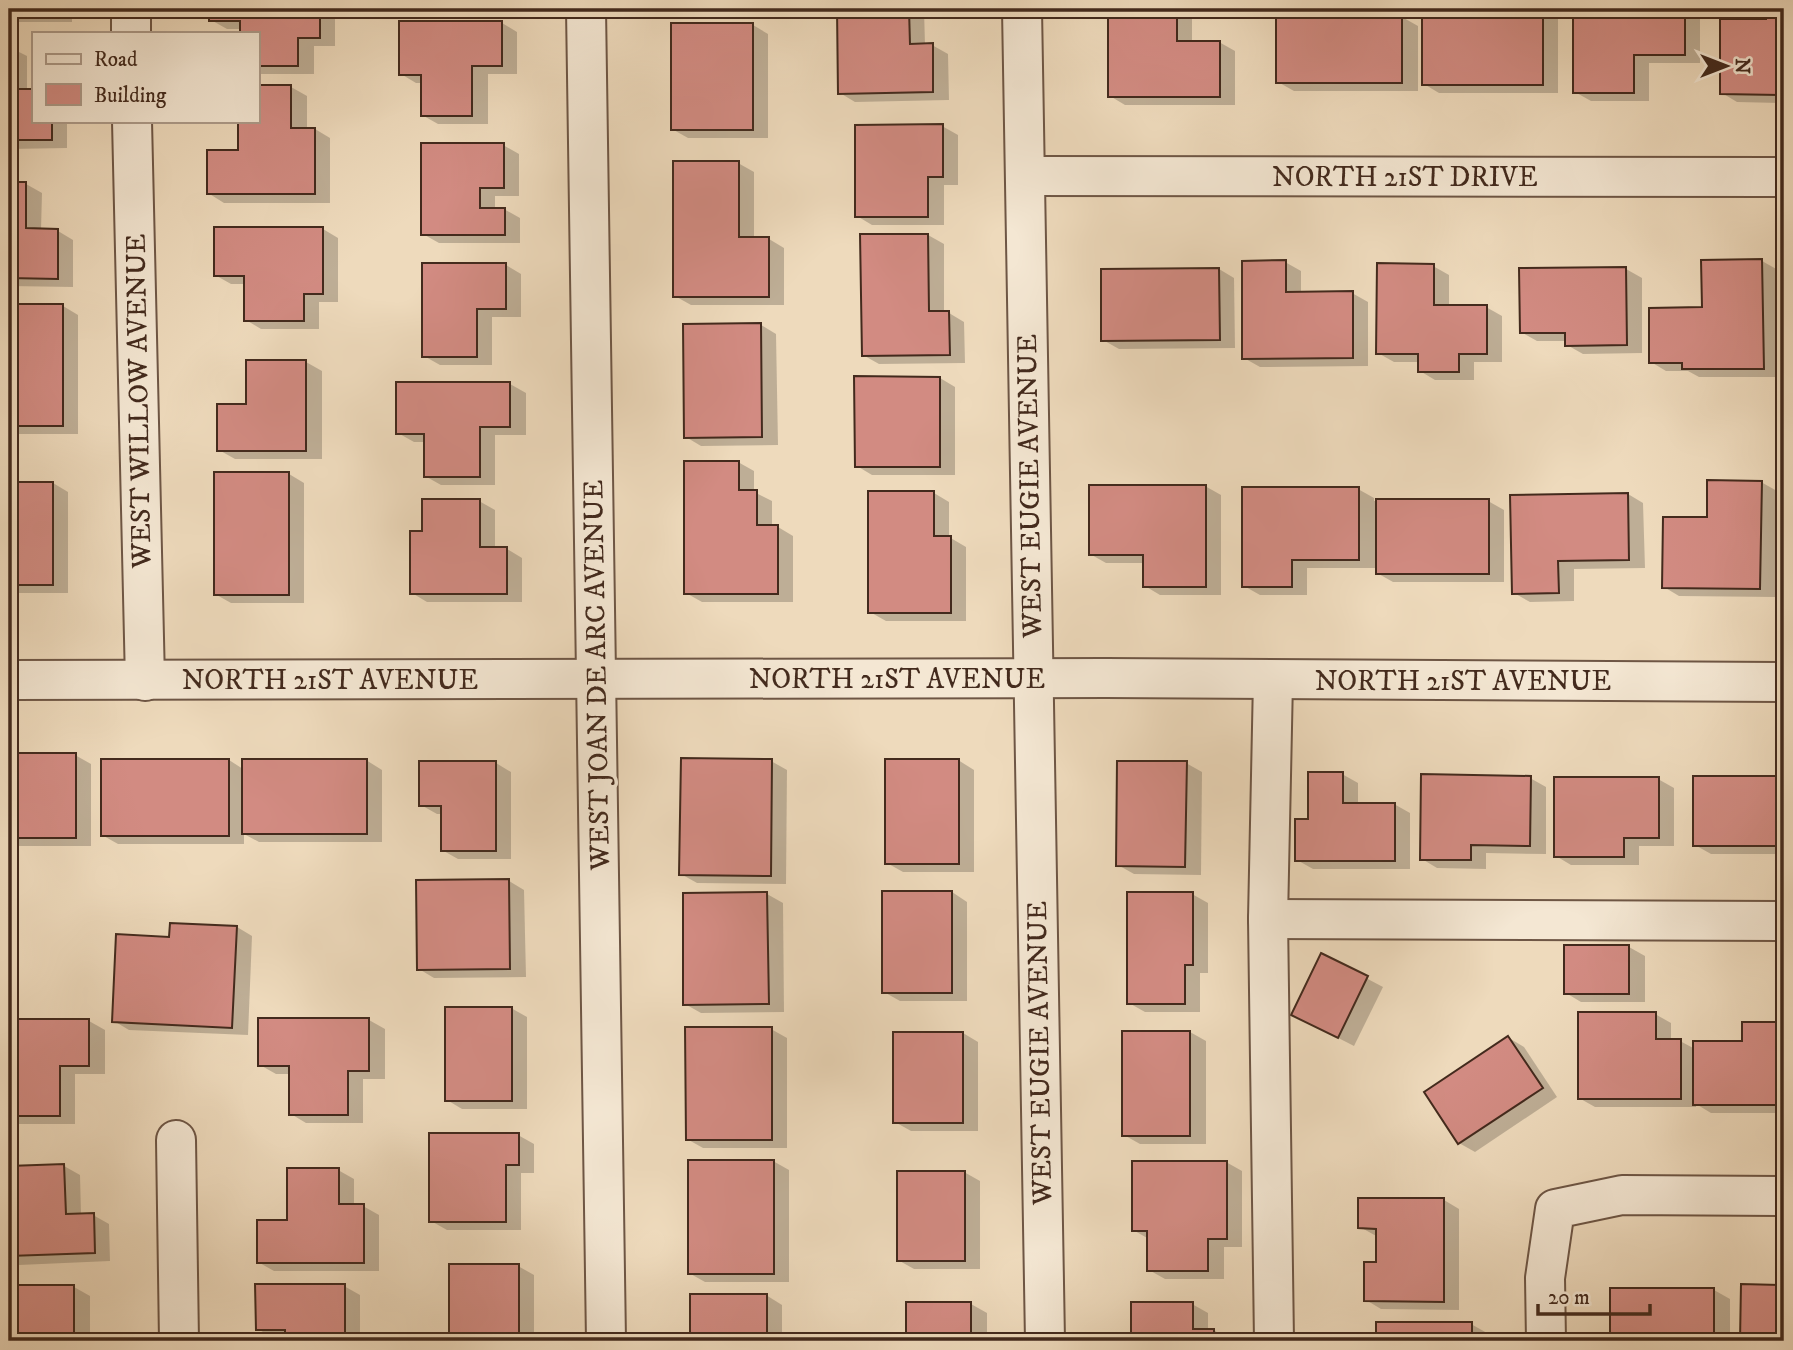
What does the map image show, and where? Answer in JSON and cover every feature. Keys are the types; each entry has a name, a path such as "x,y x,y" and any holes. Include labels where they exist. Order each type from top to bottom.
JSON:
{"street":[{"path":"131,9 131,32"},
{"name":"WEST JOAN DE ARC AVENUE","path":"586,9 606,1341"},
{"name":"WEST EUGIE AVENUE","path":"1023,9 1045,1341"},
{"name":"WEST WILLOW AVENUE","path":"132,122 145,681"},
{"name":"NORTH 21ST DRIVE","path":"1025,176 1784,177"},
{"name":"NORTH 21ST AVENUE","path":"9,680 597,678 1784,682"},
{"path":"1273,680 1268,919 1274,1341"},
{"path":"1268,919 1784,921"},
{"path":"176,1140 179,1341"},
{"path":"1546,1341 1545,1278 1555,1209 1622,1195 1784,1196"}],"building":[{"path":"9,9 56,9 56,14 9,14"},
{"path":"209,9 320,9 320,38 298,38 298,66 259,66 259,32 240,32 240,21 209,21"},
{"path":"837,9 909,9 910,44 933,43 933,92 838,94"},
{"path":"1108,9 1177,9 1177,41 1220,41 1220,97 1108,97"},
{"path":"1276,9 1373,9 1373,15 1402,15 1402,83 1276,83"},
{"path":"1422,9 1543,9 1543,85 1422,85"},
{"path":"1573,9 1685,9 1685,55 1634,55 1634,93 1573,93"},
{"path":"1766,9 1784,9 1784,95 1720,94 1720,19 1766,19"},
{"path":"399,21 502,21 502,66 472,66 472,116 421,116 421,75 399,75"},
{"path":"671,23 753,23 753,130 671,130"},
{"path":"9,45 12,45 12,89 32,89 32,122 52,122 52,140 9,140"},
{"path":"259,85 291,85 291,128 315,128 315,194 207,194 207,150 238,150 238,122 259,122"},
{"path":"943,124 943,177 928,177 928,217 855,217 855,125"},
{"path":"421,143 504,143 504,188 480,188 480,208 505,208 505,235 421,235"},
{"path":"673,161 739,161 739,237 769,237 769,297 673,297"},
{"path":"9,182 26,182 26,228 58,229 58,279 9,278"},
{"path":"214,227 323,227 323,294 304,294 304,321 244,321 244,276 214,276"},
{"path":"860,234 928,234 929,311 949,311 950,355 862,356"},
{"path":"1762,259 1764,369 1682,369 1682,363 1649,363 1649,308 1702,307 1701,260"},
{"path":"1286,260 1286,292 1353,291 1353,358 1242,359 1242,261"},
{"path":"422,263 506,263 506,309 477,309 477,357 422,357"},
{"path":"1377,263 1434,264 1434,305 1487,305 1487,354 1459,354 1459,372 1418,372 1418,354 1376,354"},
{"path":"1626,267 1627,345 1565,346 1565,333 1520,333 1519,268"},
{"path":"1219,268 1220,340 1101,341 1101,269"},
{"path":"1781,269 1784,269 1784,347 1781,347"},
{"path":"9,304 63,304 63,426 9,426"},
{"path":"761,323 762,437 684,438 683,324"},
{"path":"246,360 306,360 306,451 217,451 217,404 246,404"},
{"path":"854,376 940,377 940,467 855,467"},
{"path":"396,382 510,382 510,427 480,427 480,477 424,477 424,434 396,434"},
{"path":"684,461 739,461 739,490 757,490 757,525 778,525 778,594 684,594"},
{"path":"214,472 289,472 289,595 214,595"},
{"path":"1707,480 1762,481 1760,589 1662,588 1663,517 1707,517"},
{"path":"1779,481 1784,481 1784,595 1779,595"},
{"path":"9,482 53,482 53,585 9,585"},
{"path":"1089,485 1206,485 1206,587 1143,587 1143,555 1089,555"},
{"path":"1242,487 1359,487 1359,560 1292,560 1292,587 1242,587"},
{"path":"868,491 934,491 934,536 951,536 951,613 868,613"},
{"path":"1628,493 1629,560 1558,561 1559,593 1512,594 1510,495"},
{"path":"422,499 480,499 480,547 507,547 507,594 410,594 410,531 422,531"},
{"path":"1376,499 1489,499 1489,574 1376,574"},
{"path":"9,753 76,753 76,838 9,838"},
{"path":"681,758 772,759 771,876 679,875"},
{"path":"101,759 229,759 229,836 101,836"},
{"path":"242,759 367,759 367,834 242,834"},
{"path":"885,759 959,759 959,864 885,864"},
{"path":"419,761 496,761 496,851 441,851 441,806 419,806"},
{"path":"1117,761 1187,761 1185,867 1116,866"},
{"path":"1308,772 1343,772 1343,803 1395,803 1395,861 1295,861 1295,819 1308,819"},
{"path":"1421,774 1531,776 1530,846 1471,845 1471,860 1420,860"},
{"path":"1693,776 1784,776 1784,846 1693,846"},
{"path":"1554,777 1659,777 1659,838 1624,838 1624,857 1554,857"},
{"path":"509,879 510,969 417,970 416,880"},
{"path":"882,891 952,891 952,993 882,993"},
{"path":"767,892 769,1004 683,1005 683,893"},
{"path":"1127,892 1193,892 1193,965 1185,965 1185,1004 1127,1004"},
{"path":"170,923 237,926 232,1028 112,1022 116,934 169,937"},
{"path":"1564,945 1629,945 1629,994 1564,994"},
{"path":"1321,953 1368,976 1338,1038 1291,1015"},
{"path":"445,1007 512,1007 512,1101 445,1101"},
{"path":"1578,1012 1656,1012 1656,1039 1681,1039 1681,1099 1578,1099"},
{"path":"258,1018 369,1018 369,1071 348,1071 348,1115 289,1115 289,1066 258,1066"},
{"path":"9,1019 89,1019 89,1066 60,1066 60,1116 9,1116"},
{"path":"1742,1022 1784,1022 1784,1105 1693,1105 1693,1041 1742,1041"},
{"path":"685,1027 772,1027 772,1140 686,1140"},
{"path":"1122,1031 1190,1031 1190,1136 1122,1136"},
{"path":"893,1032 963,1032 963,1123 893,1123"},
{"path":"1508,1036 1543,1088 1458,1144 1424,1092"},
{"path":"429,1133 519,1133 519,1165 506,1165 506,1222 429,1222"},
{"path":"688,1160 774,1160 774,1274 688,1274"},
{"path":"1132,1161 1227,1161 1227,1239 1208,1239 1208,1271 1147,1271 1147,1231 1132,1231"},
{"path":"64,1164 66,1214 94,1213 95,1253 9,1256 9,1166"},
{"path":"287,1168 339,1168 339,1204 364,1204 364,1263 257,1263 257,1220 287,1220"},
{"path":"897,1171 965,1171 965,1261 897,1261"},
{"path":"1358,1198 1444,1198 1444,1302 1364,1301 1364,1262 1376,1262 1376,1229 1358,1228"},
{"path":"449,1264 519,1264 519,1341 449,1341"},
{"path":"255,1284 345,1284 345,1341 285,1341 285,1330 256,1330"},
{"path":"1741,1284 1784,1285 1784,1341 1740,1341"},
{"path":"15,1285 74,1285 74,1334 105,1334 105,1341 15,1341"},
{"path":"1610,1288 1714,1288 1714,1341 1610,1341"},
{"path":"690,1294 767,1294 767,1341 690,1341"},
{"path":"906,1302 971,1302 971,1341 906,1341"},
{"path":"1131,1302 1193,1302 1193,1329 1214,1329 1214,1341 1131,1341"},
{"path":"1376,1322 1472,1322 1472,1341 1376,1341"}]}
